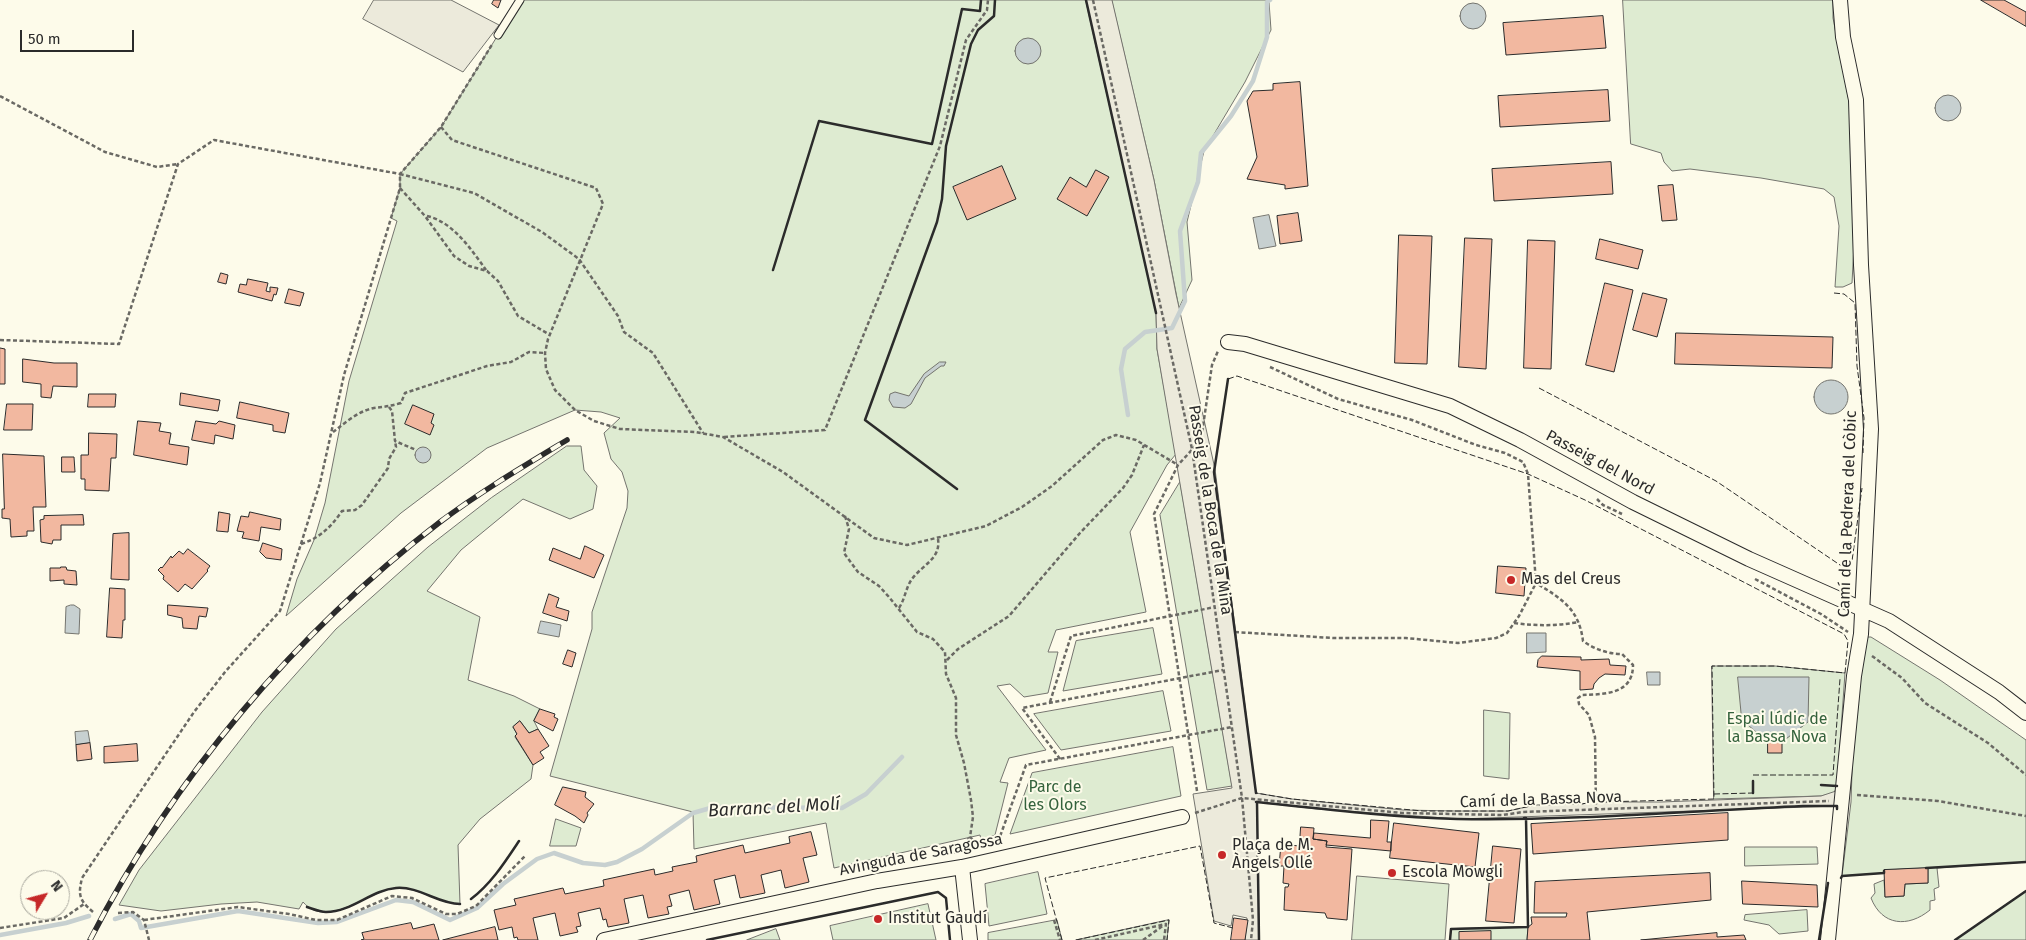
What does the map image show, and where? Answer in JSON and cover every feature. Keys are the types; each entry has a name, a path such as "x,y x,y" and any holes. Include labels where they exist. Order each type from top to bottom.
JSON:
{"street":[{"name":"Camí de la Pedrera del Còbic","path":"1828,940 1862,609 1872,429 1861,265 1856,100 1843,37 1840,0"},
{"name":"Passeig del Nord","path":"1228,342 1245,344 1450,406 1520,440 1634,502 1749,559 1889,621 1999,692 2026,713"},
{"name":"Avinguda de Saragossa","path":"607,940 877,881 962,868 1182,817"},
{"path":"962,868 970,940"}],"lane":[{"path":"498,35 520,0"}],"path":[{"path":"441,127 452,140 596,188 603,204 579,259 545,353 546,369 555,390 575,410 594,421 620,429 666,430 723,438 825,430 940,146 966,40 987,10 988,0"},
{"name":"Passeig de la Boca de la Mina","path":"1092,0 1192,449 1242,798 1253,920 1251,940"},
{"path":"93,912 84,904 79,892 82,878 194,712 225,672 280,611 320,483 344,375 400,188 400,174 441,127 498,35"},
{"path":"0,96 105,152 157,167 178,164 214,140 400,174 474,193 542,232 579,259 618,316 624,332 653,353 703,434"},
{"path":"0,340 120,344 178,164"},
{"path":"400,188 425,216 454,256 469,266 487,271"},
{"path":"425,216 434,218 456,233 474,252 487,271 498,281 518,316 550,335"},
{"path":"1197,791 1154,514 1178,465 1201,440 1212,364 1219,348 1228,342"},
{"path":"332,432 353,416 401,402 405,393 432,383 456,378 487,366 511,362 530,352 545,353"},
{"path":"1235,632 1323,638 1406,638 1458,643 1496,638 1507,633 1536,583 1528,474 1523,462 1505,453 1476,445 1412,420 1338,399 1267,365"},
{"path":"300,545 314,540 322,534 342,511 355,510 362,505 388,468 389,459 396,447 392,411 389,407"},
{"path":"723,438 783,472 874,538 907,545 986,526 1022,507 1052,486 1103,440 1116,435 1136,440 1178,465"},
{"path":"394,441 416,450"},
{"path":"947,661 958,649 1009,616 1080,533 1123,488 1132,475 1144,445"},
{"path":"845,516 849,529 844,552 858,572 879,586 917,632 933,639 945,652 947,661 946,674 956,698 956,735 964,763 973,817 970,837 964,846 955,853 946,855"},
{"path":"899,608 911,580 935,556 938,550 938,539"},
{"path":"1536,583 1556,596 1572,611 1581,626 1583,641 1591,647 1610,654 1622,654 1633,666 1633,676 1624,688 1606,694 1582,695 1578,698 1579,704 1589,715 1595,737 1596,810"},
{"path":"1050,703 1071,636 1215,608"},
{"path":"1514,622 1537,626 1555,626 1579,622"},
{"path":"1858,650 1877,658 1902,678 1925,703 1988,743 2026,775"},
{"path":"1060,759 1022,708 1224,670"},
{"path":"998,842 1026,766 1232,727"},
{"name":"Camí de la Bassa Nova","path":"1242,798 1424,814 1503,815 1843,797 1938,801 2026,816"},
{"path":"1182,817 1242,798"},
{"path":"970,837 977,844 986,845"},
{"path":"144,920 238,907 316,920 337,920 392,896 412,898 446,914 457,914 476,906 526,856"},
{"path":"0,928 64,918 84,904"},
{"path":"118,913 133,912 144,920 149,940"},
{"path":"1054,920 1060,940"},
{"path":"1095,940 1166,924"},
{"path":"1143,940 1166,924"},
{"path":"1164,940 1166,924"}],"green space":[{"path":"520,0 1086,0 1156,313 1157,349 1176,454 1167,465 1130,532 1146,612 1056,630 1048,652 1058,652 1048,693 1024,697 1010,684 997,686 1046,750 1009,758 1000,782 1008,783 995,835 981,840 980,835 834,868 826,823 694,849 693,812 550,776 592,629 592,612 627,508 628,491 622,472 611,459 604,433 620,418 601,412 575,410 487,448 401,513 286,616 297,579 314,540 325,503 349,381 397,221 391,218 400,188 400,174 441,127"},
{"path":"1112,0 1268,0 1269,2 1271,30 1245,82 1204,151 1187,222 1192,280 1179,308 1154,180"},
{"path":"1623,0 1833,0 1833,18 1850,106 1855,226 1852,283 1843,287 1835,287 1839,226 1834,197 1824,189 1761,178 1690,169 1672,171 1664,162 1661,153 1631,144"},
{"path":"567,446 581,446 584,470 597,486 593,509 570,519 523,499 461,550 427,591 480,617 468,680 514,696 540,709 534,721 538,729 529,733 520,721 513,727 517,734 515,737 533,765 531,779 480,819 458,845 460,904 444,901 413,890 397,888 386,890 337,911 324,912 313,910 303,902 299,909 257,902 161,911 119,905 139,870 262,712 336,629 428,547 491,498"},
{"path":"1180,482 1232,786 1207,790 1160,515"},
{"path":"1153,628 1162,674 1063,691 1076,641"},
{"path":"1867,637 1871,637 1940,680 2026,740 2026,862 1937,868 1939,887 1934,889 1935,900 1930,901 1930,910 1913,920 1896,921 1882,914 1871,898 1875,893 1874,884 1884,880 1885,897 1904,896 1905,884 1928,883 1928,868 1885,870 1884,873 1842,876 1851,802 1854,713"},
{"name":"Espai lúdic de la Bassa Nova","path":"1712,666 1775,666 1845,673 1837,786 1834,793 1821,796 1714,799"},
{"path":"1163,691 1171,731 1061,750 1034,714"},
{"path":"1484,710 1510,713 1509,779 1484,776"},
{"name":"Parc de les Olors","path":"1173,747 1181,796 1010,834 1032,773"},
{"path":"556,819 581,828 576,846 550,846"},
{"path":"1745,847 1817,847 1818,864 1745,866"},
{"path":"1038,872 1047,914 989,926 985,884"},
{"path":"1357,876 1449,884 1445,940 1352,940"},
{"path":"2026,891 2026,940 1955,940"},
{"path":"928,904 936,940 833,940 830,926"},
{"path":"1807,910 1808,931 1779,934 1769,925 1744,920 1745,915"},
{"path":"1057,920 1062,940 988,940 988,933"},
{"path":"1169,920 1167,940 1076,940"},
{"path":"1528,927 1527,940 1450,940 1451,929"},
{"path":"776,929 780,940 747,940"}],"shaded area":[{"path":"374,0 451,0 499,25 463,72 363,19"},
{"path":"1086,0 1112,0 1154,180 1176,294 1215,469 1256,793 1292,799 1403,810 1508,811 1535,805 1588,803 1588,797 1598,796 1601,802 1661,802 1821,796 1836,791 1837,806 1459,819 1317,809 1257,802 1259,940 1245,940 1247,918 1233,915 1231,926 1214,921 1193,794 1232,788 1157,349 1156,313"},
{"path":"1473,3 1482,7 1486,16 1482,25 1473,29 1464,25 1460,16 1464,7"},
{"path":"1028,38 1037,42 1041,51 1037,60 1028,64 1019,60 1015,51 1019,42"},
{"path":"1948,95 1957,99 1961,108 1957,117 1948,121 1939,117 1935,108 1939,99"},
{"path":"1269,215 1276,246 1259,249 1253,218"},
{"path":"940,362 946,362 944,366 941,366 925,378 911,404 905,408 893,407 889,400 890,394 895,392 909,396 924,374"},
{"path":"1831,380 1843,385 1848,397 1843,409 1831,414 1819,409 1814,397 1819,385"},
{"path":"420,447 426,447 431,452 429,461 420,463 415,458 415,452"},
{"path":"71,605 80,609 79,634 65,633 66,607"},
{"path":"541,621 561,625 559,637 538,633"},
{"path":"1527,633 1546,633 1546,652 1527,653"},
{"path":"1647,672 1660,672 1660,685 1648,685"},
{"path":"1738,677 1809,677 1808,722 1782,742 1768,742 1742,720"},
{"path":"88,731 90,743 76,745 75,732"}],"building":[{"path":"494,0 501,0 498,8 492,4"},
{"path":"1981,0 2004,0 2026,12 2026,26"},
{"path":"1603,16 1606,48 1506,55 1503,23"},
{"path":"1300,82 1308,186 1285,189 1285,185 1247,179 1257,157 1247,101 1253,91 1273,90 1273,84"},
{"path":"1608,90 1610,121 1500,127 1498,96"},
{"path":"1611,162 1613,194 1494,201 1492,169"},
{"path":"1002,166 1016,199 967,220 953,187"},
{"path":"1096,170 1109,177 1087,216 1057,199 1070,177 1086,187"},
{"path":"1673,185 1677,220 1662,221 1658,186"},
{"path":"1298,213 1302,241 1280,244 1277,216"},
{"path":"1399,235 1432,236 1427,364 1395,363"},
{"path":"1465,238 1492,239 1486,369 1459,367"},
{"path":"1600,239 1643,250 1638,269 1596,259"},
{"path":"1528,240 1555,241 1551,369 1524,368"},
{"path":"221,273 228,275 226,284 218,282"},
{"path":"248,279 268,283 266,291 270,292 270,287 278,288 272,301 238,292 240,284 246,285"},
{"path":"1605,283 1633,290 1614,372 1586,365"},
{"path":"289,289 304,293 300,306 285,303"},
{"path":"1643,293 1667,299 1657,337 1633,330"},
{"path":"1676,333 1833,337 1832,368 1675,364"},
{"path":"0,348 5,349 5,384 0,384"},
{"path":"23,359 54,363 77,363 77,387 53,386 51,398 41,397 41,384 23,382"},
{"path":"181,393 220,400 218,411 180,405"},
{"path":"89,394 116,394 115,407 88,407"},
{"path":"240,402 289,413 285,433 273,431 273,425 237,418"},
{"path":"7,404 33,404 32,430 4,430"},
{"path":"413,405 434,414 431,423 434,425 430,435 405,424"},
{"path":"138,421 161,423 159,431 171,433 169,444 189,447 187,465 134,455"},
{"path":"196,421 216,424 219,421 235,425 233,439 215,435 214,444 192,440"},
{"path":"89,433 117,434 116,458 111,458 109,491 85,490 85,479 81,479 81,455 88,455"},
{"path":"3,454 44,456 46,507 33,507 34,531 27,531 27,536 11,537 10,519 2,518 2,509 4,509"},
{"path":"62,457 74,457 75,472 62,472"},
{"path":"219,512 230,514 228,532 217,531"},
{"path":"250,512 281,519 280,530 261,527 259,541 242,538 244,532 237,531 241,516 248,517"},
{"path":"83,515 84,525 61,525 61,540 53,540 52,544 41,542 40,520 44,519 44,516"},
{"path":"129,533 129,580 111,579 113,534"},
{"path":"263,543 282,549 281,560 266,558 260,552"},
{"path":"585,546 604,555 594,578 549,560 553,548 580,559"},
{"path":"188,549 210,566 208,571 192,589 185,584 178,592 163,579 164,576 158,570 162,568 171,556 172,558 179,551 183,554"},
{"name":"Mas del Creus","path":"1498,566 1526,568 1524,596 1496,593"},
{"path":"61,567 76,571 77,585 64,584 64,580 50,581 50,568"},
{"path":"110,588 125,589 125,620 123,620 122,638 107,637"},
{"path":"549,594 559,598 556,607 569,611 567,621 543,613"},
{"path":"168,605 208,608 206,617 199,616 197,629 183,628 182,618 168,615"},
{"path":"568,650 576,653 572,667 563,664"},
{"path":"1542,656 1581,657 1581,660 1609,659 1610,665 1626,666 1625,675 1605,674 1594,684 1593,689 1580,690 1580,671 1537,667 1538,660"},
{"path":"540,709 555,714 554,717 558,719 553,731 534,721"},
{"path":"520,721 529,733 538,729 549,746 540,752 544,758 533,765 515,736 517,734 513,727"},
{"path":"1768,742 1782,742 1782,753 1768,753"},
{"path":"90,743 92,759 77,761 76,745"},
{"path":"137,744 138,761 104,763 104,747"},
{"path":"563,787 586,792 585,797 594,804 587,813 588,815 584,823 555,805"},
{"path":"1728,813 1728,840 1533,854 1531,824"},
{"path":"1371,820 1389,821 1387,842 1391,842 1391,851 1326,845 1327,841 1313,839 1314,833 1370,838"},
{"path":"1394,823 1479,833 1475,867 1390,858"},
{"path":"1301,827 1314,828 1313,839 1327,841 1326,847 1352,849 1347,920 1327,918 1325,913 1284,910 1285,887 1288,887 1289,884 1283,883 1284,866 1279,866 1281,844 1299,846"},
{"path":"811,832 817,855 803,858 809,882 785,888 781,870 761,875 765,893 740,898 735,875 714,880 720,904 694,910 689,890 669,895 672,906 667,907 669,914 648,918 643,895 624,899 629,923 608,927 606,919 603,920 600,908 578,913 581,926 576,927 578,932 560,936 555,913 533,918 538,940 518,940 517,937 514,938 512,927 499,930 494,910 516,905 514,899 563,888 565,894 604,886 603,880 654,869 655,875 673,871 672,867 697,862 696,856 743,845 745,853 790,843 789,837"},
{"path":"1493,846 1521,849 1514,923 1486,921"},
{"path":"1928,868 1928,883 1905,884 1904,896 1885,897 1884,870"},
{"path":"1710,873 1711,900 1587,912 1590,940 1527,940 1528,927 1532,924 1531,917 1566,917 1567,913 1534,913 1535,882"},
{"path":"1742,881 1817,885 1818,907 1743,904"},
{"path":"1234,918 1248,920 1245,940 1231,940"},
{"path":"411,923 413,929 434,924 439,940 361,940 364,939 362,933"},
{"path":"495,927 498,940 443,940"},
{"path":"1491,931 1491,940 1459,940 1459,932"},
{"path":"1717,933 1717,937 1744,935 1746,940 1641,940"}],"waterway":[{"name":"Barranc del Molí","path":"1128,415 1121,369 1125,349 1145,332 1172,328 1185,301 1180,231 1198,182 1201,153 1231,116 1253,81 1267,37 1267,2 1270,0"},
{"name":"Barranc del Molí","path":"115,919 131,914 139,921 141,928 238,911 318,923 337,922 396,900 413,902 450,920 477,908 503,884 537,859 554,853 583,863 605,865 617,862 642,849 693,813 714,807 842,808 866,794 902,757"},
{"name":"Barranc del Molí","path":"0,935 66,923 89,916"}],"railway":[{"path":"90,940 123,880 159,822 199,766 287,660 336,611 387,565 440,522 518,469 567,440"}],"fence":[{"path":"1834,293 1844,294 1855,303 1857,366 1864,418 1863,453"},
{"path":"1228,379 1237,376 1528,474 1585,500 1844,634 1848,641 1845,673 1775,666 1712,666 1714,799 1601,802 1598,796 1588,797 1588,803 1535,805 1508,811 1423,811 1292,799 1256,793"},
{"path":"1539,388 1716,481 1840,565 1848,566 1852,561 1862,488"},
{"path":"1753,775 1833,775 1840,679"},
{"path":"1714,794 1753,793"},
{"path":"1062,940 1045,878 1200,846 1214,923 1233,928"},
{"path":"1076,940 1169,920 1167,940"}],"wall":[{"path":"773,270 819,121 932,144 962,9 980,11 981,0"},
{"path":"957,489 865,420 937,222 942,199 946,146 971,44 978,30 994,16 995,0"},
{"path":"1086,0 1156,313"},
{"path":"1228,379 1214,472 1256,793"},
{"path":"1753,781 1753,793"},
{"path":"1821,785 1837,786"},
{"path":"1256,802 1382,815 1457,819 1587,817 1803,806 1837,806 1837,809"},
{"path":"1257,802 1259,940"},
{"path":"1450,940 1451,929 1528,927 1526,818 1524,818"},
{"path":"471,899 491,880 519,841"},
{"path":"1926,868 2026,862"},
{"path":"1841,878 1842,876 1884,873 1884,871"},
{"path":"1819,940 1828,883"},
{"path":"307,907 324,912 335,911 344,909 378,893 396,888 413,890 444,901 460,904"},
{"path":"1955,940 2026,891"},
{"path":"707,940 938,892 946,898 950,940"}],"place":[{"name":"Mas del Creus","path":"1511,580"},
{"name":"Plaça de M. Àngels Ollé","path":"1222,855"},
{"name":"Escola Mowgli","path":"1392,873"},
{"name":"Institut Gaudí","path":"878,919"}]}
